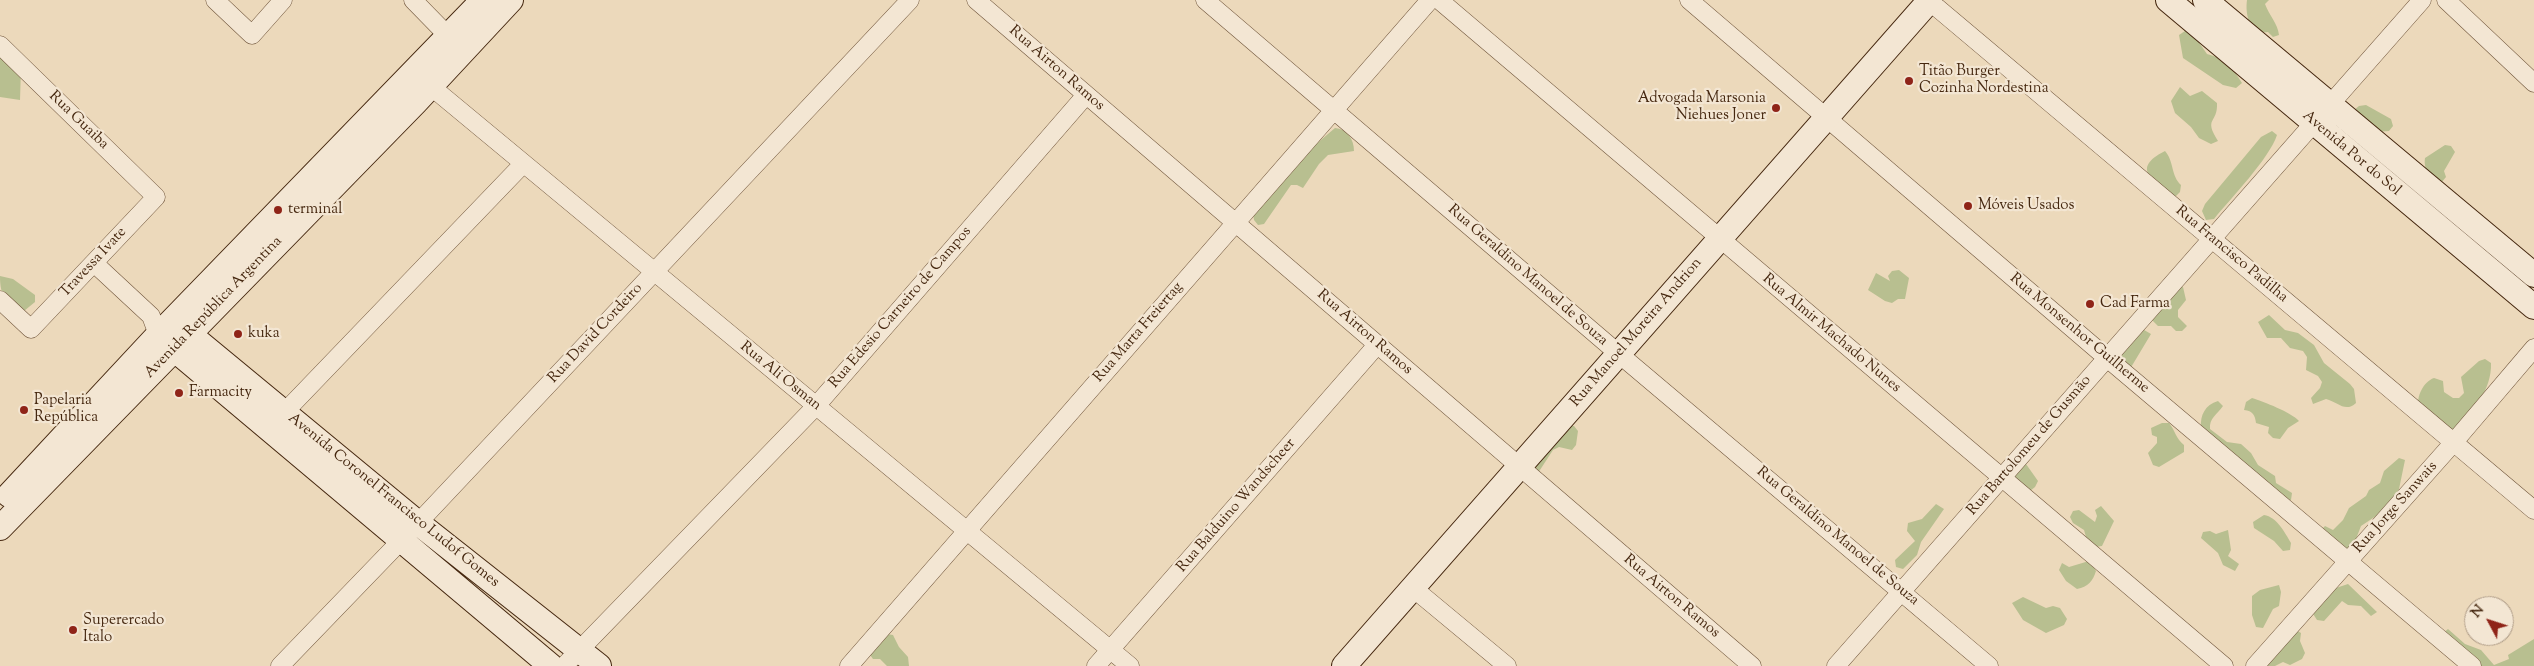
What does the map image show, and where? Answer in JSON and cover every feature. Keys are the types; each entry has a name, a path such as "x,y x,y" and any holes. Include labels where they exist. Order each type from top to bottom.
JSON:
{"street":[{"path":"215,0 252,35 283,0"},
{"path":"412,0 456,44"},
{"name":"Avenida República Argentina","path":"456,44 483,0"},
{"name":"Avenida República Argentina","path":"0,505 168,331 456,44 511,0"},
{"name":"Rua David Cordeiro","path":"280,666 402,540 910,0"},
{"name":"Rua Airton Ramos","path":"976,0 1752,666"},
{"name":"Rua Geraldino Manoel de Souza","path":"1204,0 1989,666"},
{"name":"Rua Marta Freiertag","path":"849,666 968,532 1235,222 1430,0"},
{"name":"Rua Almir Machado Nunes","path":"1439,0 2224,666"},
{"name":"Rua Monsenhor Guilherme","path":"1688,0 2107,358 2472,666"},
{"name":"Rua Manoel Moreira Andrion","path":"1344,666 1929,0"},
{"name":"Rua Francisco Padilha","path":"1929,0 2534,510"},
{"name":"Avenida Por do Sol","path":"2168,0 2534,307"},
{"name":"Avenida Por do Sol","path":"2205,0 2534,275"},
{"name":"Rua Bartolomeu de Gusmão","path":"1836,666 2422,0"},
{"path":"2446,0 2534,83"},
{"name":"Rua Guaiba","path":"0,45 156,197"},
{"name":"Rua Ali Osman","path":"422,79 1130,666"},
{"name":"Rua Edesio Carneiro de Campos","path":"572,658 816,406 1086,95"},
{"path":"268,429 523,164"},
{"name":"Travessa Ivate","path":"0,300 31,329 95,264 156,197"},
{"path":"95,264 168,331"},
{"name":"Avenida República Argentina","path":"0,528 168,331"},
{"name":"Avenida Coronel Francisco Ludof Gomes","path":"168,331 284,412 418,523 572,658 599,666"},
{"name":"Avenida Coronel Francisco Ludof Gomes","path":"168,331 268,429 552,666"},
{"name":"Rua Balduino Wandscheer","path":"1096,666 1377,345"},
{"name":"Rua Jorge Sanwais","path":"2255,666 2454,442 2534,348"},
{"path":"1413,588 1506,666"}],"green space":[{"path":"2247,0 2269,0 2265,4 2279,35 2273,37 2268,32 2262,32 2252,27 2248,17"},
{"path":"2185,31 2191,31 2207,54 2219,58 2228,64 2242,83 2236,88 2223,85 2183,58 2179,35"},
{"path":"0,54 21,68 20,100 0,97"},
{"path":"2180,87 2190,96 2202,91 2217,103 2217,110 2211,124 2218,141 2211,144 2199,138 2191,127 2175,113 2171,101"},
{"path":"2366,105 2391,119 2393,126 2389,131 2377,132 2353,111 2359,106"},
{"path":"1335,128 1343,130 1349,135 1353,142 1354,151 1328,155 1319,164 1303,188 1291,185 1264,224 1258,225 1254,220 1253,213 1308,151"},
{"path":"2272,131 2277,135 2273,145 2258,167 2214,219 2206,220 2202,211 2205,204 2261,137"},
{"path":"2445,145 2451,146 2455,152 2444,171 2446,177 2441,183 2428,173 2425,167 2425,158"},
{"path":"2165,151 2181,185 2180,192 2175,197 2154,181 2147,170 2154,158"},
{"path":"1899,270 1909,278 1905,299 1898,299 1892,303 1885,301 1868,290 1876,273 1890,281 1888,276 1892,271"},
{"path":"0,276 13,279 35,295 35,302 24,311 13,304 3,294"},
{"path":"2183,287 2186,300 2178,310 2178,317 2187,326 2182,331 2176,331 2171,326 2158,326 2152,320 2176,288"},
{"path":"2269,315 2285,330 2298,333 2314,345 2324,363 2354,389 2356,403 2345,407 2326,399 2313,404 2311,398 2320,388 2322,382 2318,376 2306,370 2307,357 2303,351 2290,348 2281,338 2267,338 2258,322"},
{"path":"2139,327 2151,334 2130,369 2117,355"},
{"path":"2485,359 2491,363 2485,392 2457,434 2418,407 2422,390 2434,378 2443,381 2444,392 2453,398 2459,398 2464,393 2461,377 2479,361"},
{"path":"2252,398 2284,411 2299,421 2288,428 2280,439 2273,438 2268,433 2269,427 2256,423 2253,414 2250,411 2244,410 2246,402"},
{"path":"2218,401 2223,406 2212,419 2210,429 2227,442 2241,444 2251,453 2258,465 2275,476 2276,483 2292,493 2291,500 2285,502 2201,428 2201,419 2204,411"},
{"path":"2162,423 2169,423 2184,445 2184,452 2159,467 2153,465 2148,453 2157,443 2157,437 2152,435 2151,428"},
{"path":"1567,425 1574,426 1578,431 1576,445 1572,450 1559,447 1553,450 1538,473 1532,471"},
{"path":"2399,458 2405,460 2398,494 2392,498 2385,510 2361,526 2356,539 2347,549 2321,530 2325,526 2333,530 2343,520 2349,508 2380,483 2384,471"},
{"path":"2019,464 2026,464 2038,481 2030,491 2014,479 2012,468"},
{"path":"1936,504 1944,509 1921,542 1917,555 1903,569 1896,567 1895,560 1915,541 1907,531 1908,523 1922,519"},
{"path":"2101,506 2114,521 2102,546 2095,547 2086,537 2084,530 2073,523 2070,517 2073,511 2079,510 2095,522 2097,516 2095,510"},
{"path":"2264,515 2269,516 2280,526 2291,543 2290,550 2283,551 2274,541 2254,528 2253,522"},
{"path":"2228,530 2231,550 2228,556 2239,564 2235,571 2223,565 2218,553 2201,538 2203,532 2210,531 2216,534"},
{"path":"2089,561 2096,571 2090,583 2081,588 2077,589 2066,581 2059,570 2062,563 2069,567"},
{"path":"2348,584 2377,612 2371,616 2361,606 2348,605 2342,601 2324,621 2317,620 2310,609 2336,588"},
{"path":"2279,585 2281,592 2279,606 2273,609 2263,628 2256,627 2252,615 2252,596 2260,590"},
{"path":"2023,597 2046,608 2053,606 2060,608 2067,619 2064,625 2046,633 2023,620 2012,603"},
{"path":"2448,629 2464,643 2464,646 2481,650 2494,665 2509,659 2508,655 2534,639 2534,666 2477,666 2443,633"},
{"path":"2296,630 2301,633 2300,641 2305,653 2302,659 2290,665 2283,662 2275,666 2258,666"},
{"path":"887,634 893,635 899,647 908,657 909,666 887,666 880,659 873,659 868,652"}],"place":[{"name":"Titão Burger Cozinha Nordestina","path":"1909,81"},
{"name":"Advogada Marsonia Niehues Joner","path":"1776,108"},
{"name":"Móveis Usados","path":"1968,206"},
{"name":"terminal","path":"278,210"},
{"name":"Cad Farma","path":"2090,304"},
{"name":"kuka","path":"238,334"},
{"name":"Farmacity","path":"179,393"},
{"name":"Papelaria República","path":"24,410"},
{"name":"Superercado Italo","path":"73,630"}]}
